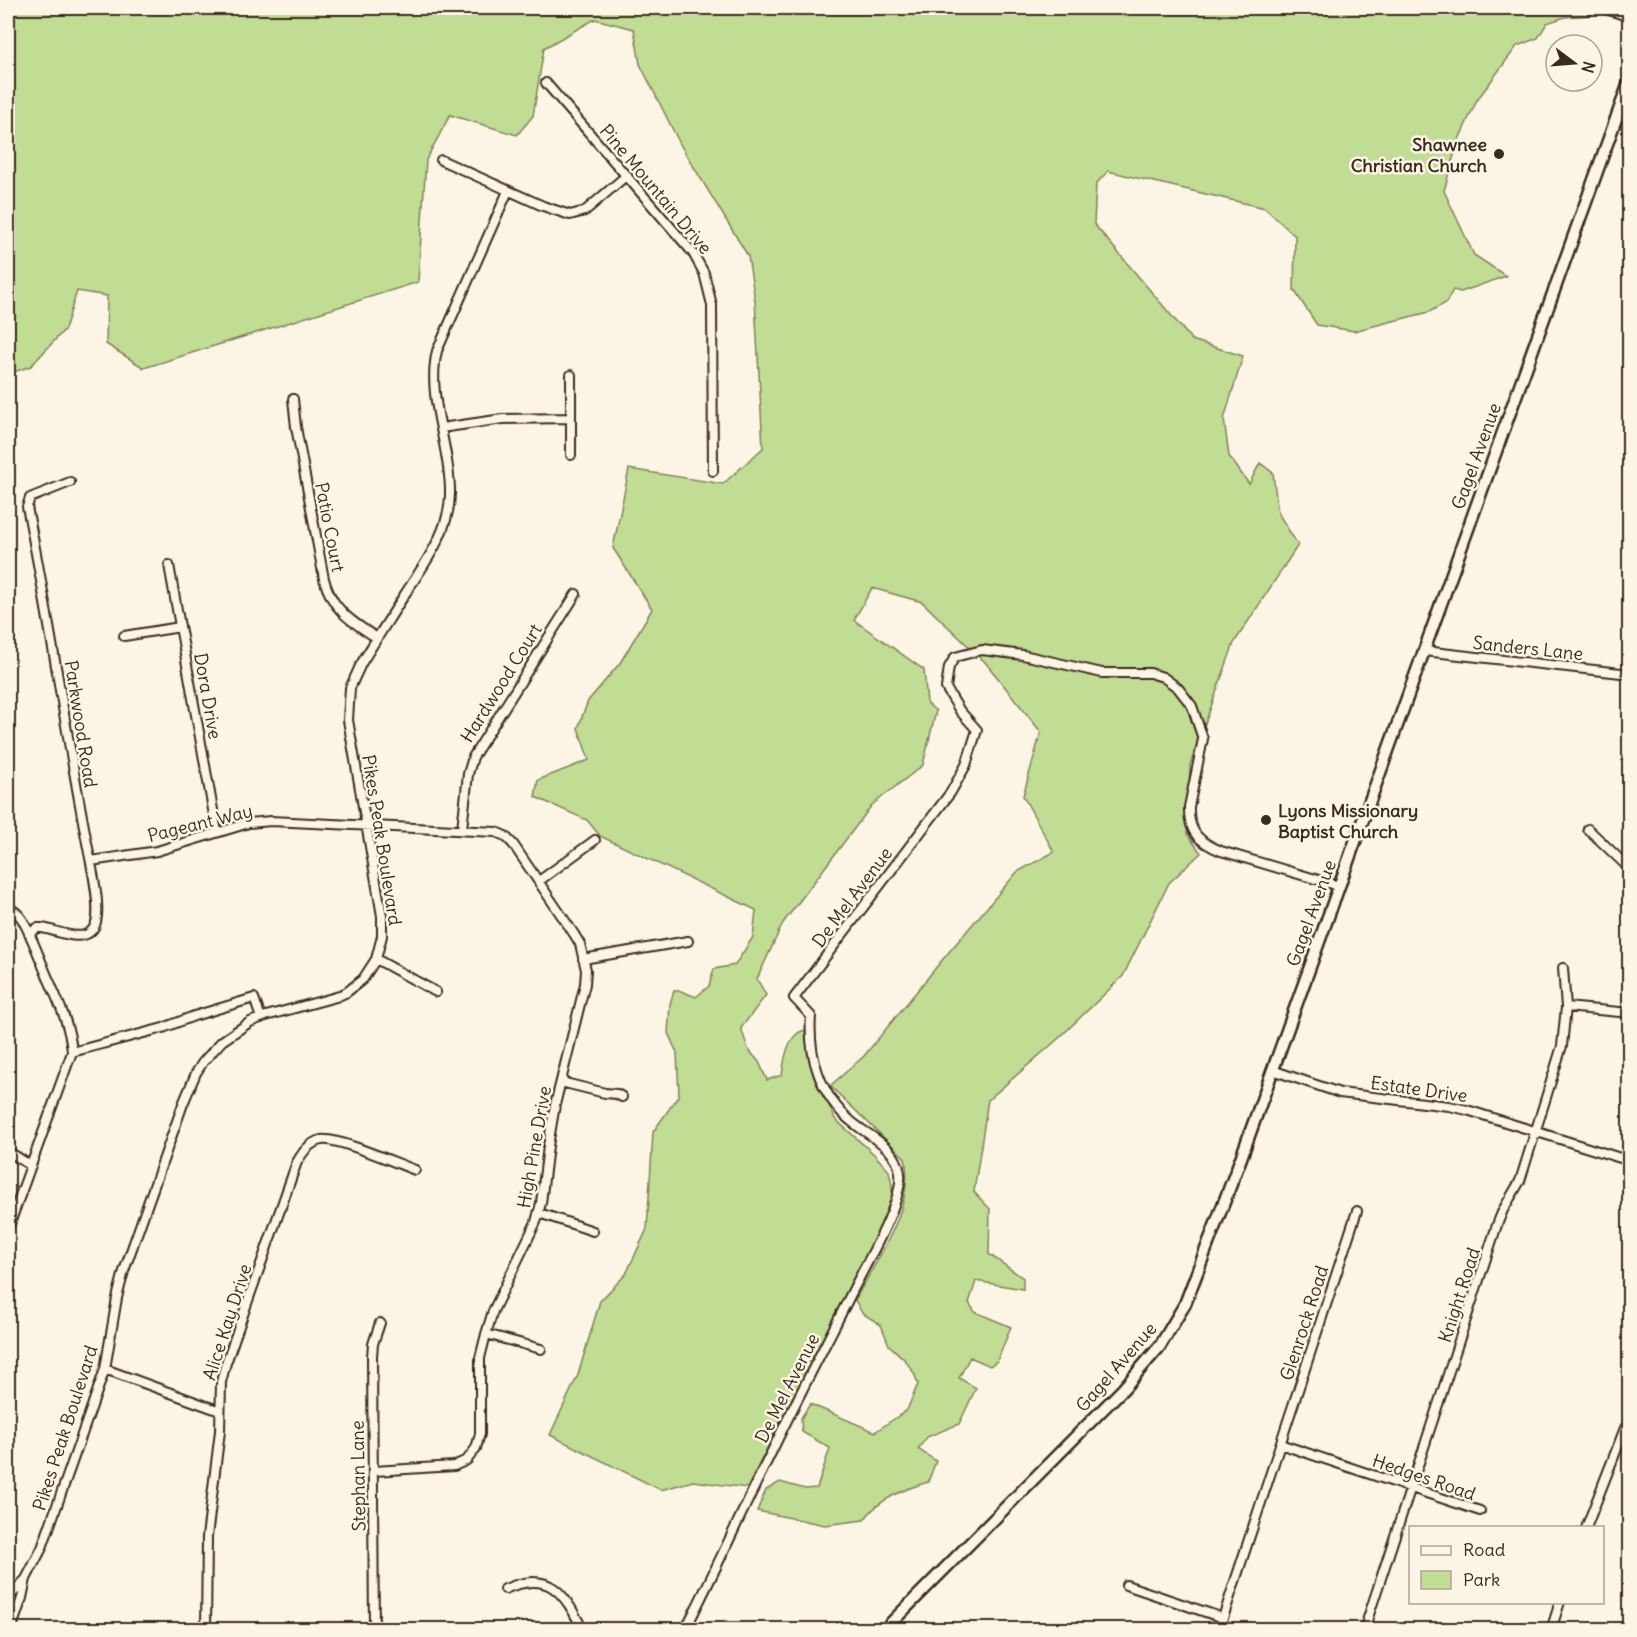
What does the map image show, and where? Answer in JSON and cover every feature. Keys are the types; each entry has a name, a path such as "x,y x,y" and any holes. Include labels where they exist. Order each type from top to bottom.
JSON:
{"street":[{"path":"1603,8 1629,17"},
{"name":"Gagel Avenue","path":"884,1629 1124,1389 1168,1334 1192,1289 1629,80"},
{"name":"Pine Mountain Drive","path":"546,83 693,253 708,284 712,317 712,471"},
{"path":"441,160 508,191 570,215 585,211 627,175"},
{"name":"Pikes Peak Boulevard","path":"11,1629 26,1579 42,1548 105,1369 117,1298 124,1272 190,1086 203,1062 222,1041 240,1028 261,1018 347,992 363,979 376,959 383,927 348,720 348,698 354,679 377,638 431,554 445,523 450,491 434,371 437,351 508,191"},
{"path":"571,375 571,455"},
{"name":"Patio Court","path":"293,399 296,427 329,596 338,609 377,638"},
{"path":"441,428 503,418 571,418"},
{"name":"Parkwood Road","path":"29,934 37,928 42,928 77,936 85,935 93,929 98,916 91,861 27,507 30,498 70,482"},
{"name":"Dora Drive","path":"170,565 217,832"},
{"name":"Hardwood Court","path":"462,830 468,774 473,757 576,594"},
{"path":"124,636 180,627"},
{"name":"De Mel Avenue","path":"686,1629 898,1195 900,1172 895,1157 883,1145 844,1116 825,1090 813,1057 810,1033 812,1016 795,998 951,792 966,765 976,730 945,688 949,667 955,657 982,650 1023,655 1102,673 1150,673 1163,677 1178,688 1192,706 1203,739 1189,807 1189,818 1193,831 1204,844 1221,851 1339,886"},
{"name":"Sanders Lane","path":"1424,651 1629,674"},
{"name":"Pageant Way","path":"91,861 157,851 249,823 271,821 462,830"},
{"name":"High Pine Drive","path":"374,1471 454,1467 472,1455 476,1448 480,1434 480,1358 493,1311 539,1213 548,1146 585,984 586,970 580,944 513,844 505,836 496,832 462,830"},
{"path":"1588,830 1629,869"},
{"path":"539,881 595,840"},
{"path":"8,907 21,917 29,934 65,1019 71,1036 72,1052 8,1229"},
{"path":"583,959 688,941"},
{"path":"376,959 436,992"},
{"name":"Knight Road","path":"1364,1629 1497,1225 1520,1181 1562,1047 1566,1007 1563,968"},
{"path":"72,1052 163,1028 254,998 261,1018"},
{"path":"1566,1007 1629,1014"},
{"name":"Estate Drive","path":"1272,1070 1340,1093 1449,1106 1629,1161"},
{"path":"561,1082 622,1097"},
{"name":"Alice Kay Drive","path":"206,1629 207,1537 220,1431 221,1382 297,1162 306,1148 318,1141 329,1140 415,1170"},
{"path":"8,1151 31,1166"},
{"name":"Glenrock Road","path":"1219,1629 1357,1210"},
{"path":"539,1213 593,1231"},
{"name":"Stephan Lane","path":"374,1629 372,1356 373,1344 380,1323"},
{"path":"486,1334 540,1349"},
{"path":"105,1369 220,1411"},
{"path":"1586,1526 1625,1428"},
{"name":"Hedges Road","path":"1280,1444 1480,1511"},
{"name":"Pikes Peak Boulevard","path":"8,1604 12,1594 26,1579"},
{"path":"505,1589 528,1582 547,1584 565,1598 583,1629"},
{"path":"1126,1586 1223,1618"},
{"path":"1551,1629 1559,1604"}],"green space":[{"path":"8,8 1594,8 1592,15 1565,17 1547,23 1538,38 1517,46 1477,100 1457,144 1444,191 1474,255 1506,276 1461,292 1453,290 1446,303 1429,312 1354,331 1317,325 1294,290 1295,236 1265,208 1108,171 1096,184 1094,224 1192,340 1243,356 1224,419 1229,456 1249,484 1260,463 1273,473 1278,513 1298,545 1234,643 1190,765 1187,834 1201,853 1169,883 1123,976 1058,1039 988,1100 974,1192 990,1209 989,1254 1023,1278 1023,1289 976,1281 969,1303 975,1312 1011,1327 997,1361 990,1366 970,1357 959,1378 976,1388 959,1424 927,1437 918,1449 936,1461 928,1482 884,1501 864,1520 825,1525 757,1511 766,1490 780,1482 805,1489 817,1488 830,1448 802,1432 801,1418 810,1404 875,1432 907,1410 918,1384 905,1360 889,1345 881,1325 862,1313 855,1300 884,1249 900,1213 907,1176 905,1158 830,1086 864,1056 1017,872 1054,852 1023,796 1041,732 985,662 922,602 872,588 854,620 924,670 927,703 936,711 923,765 872,805 783,923 757,979 766,995 741,1028 748,1049 759,1062 767,1080 782,1075 791,1041 795,1035 807,1030 810,1061 835,1119 875,1155 889,1171 892,1202 747,1488 693,1481 661,1490 550,1435 578,1375 600,1301 626,1274 647,1229 653,1132 679,1095 677,1053 668,1033 670,1004 674,991 681,991 696,997 709,986 714,969 735,965 753,937 756,910 600,836 587,820 535,797 538,780 589,760 578,728 588,701 620,663 652,609 613,548 629,469 723,484 763,448 755,301 748,256 681,146 640,64 634,29 595,19 544,48 533,116 517,135 450,115 426,160 418,282 144,368 106,344 107,296 77,291 65,329 31,366 8,374"}],"place":[{"name":"Shawnee Christian Church","path":"1499,154"},
{"name":"Lyons Missionary Baptist Church","path":"1266,820"}]}
